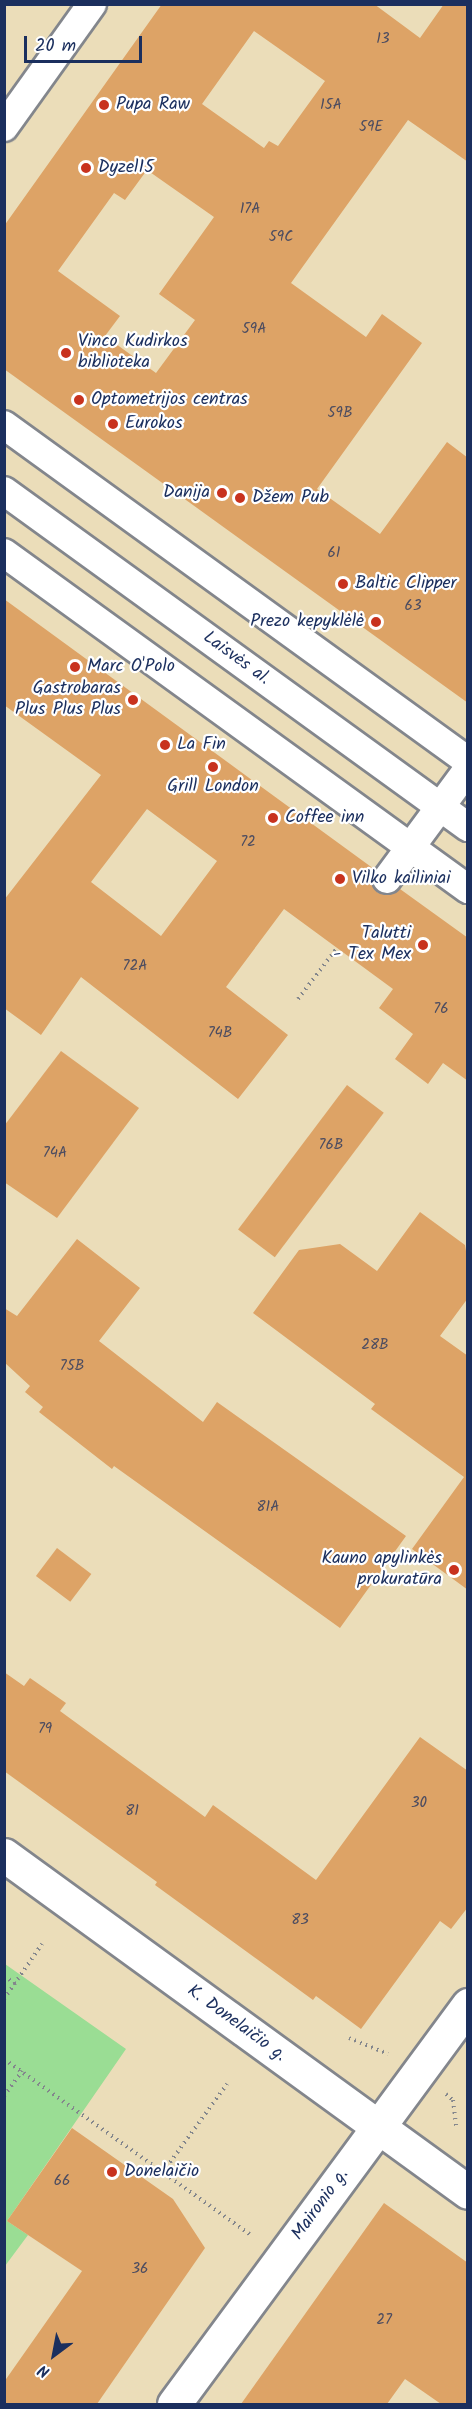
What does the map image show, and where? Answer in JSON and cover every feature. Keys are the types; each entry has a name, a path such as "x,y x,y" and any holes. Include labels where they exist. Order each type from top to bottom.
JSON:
{"street":[{"path":"4,127 92,4"},
{"path":"4,425 468,761"},
{"name":"Laisvės al.","path":"4,491 468,828"},
{"path":"4,553 468,889"},
{"path":"387,879 468,769"},
{"name":"K. Donelaičio g.","path":"4,1855 468,2192"},
{"name":"Maironio g.","path":"174,2404 468,2004"}],"path":[{"path":"298,999 337,948"},
{"path":"4,1999 42,1944"},
{"path":"4,1976 16,1984"},
{"path":"349,2038 394,2057"},
{"path":"4,2059 282,2258"},
{"path":"4,2096 22,2071"},
{"path":"163,2172 226,2084"},
{"path":"441,2091 453,2100 456,2126"}],"green space":[{"path":"5,1964 126,2049 7,2221 28,2235 5,2266"}],"building":[{"path":"162,4 374,4 420,38 444,4 468,4 468,162 408,120 291,283 366,337 382,314 422,343 317,489 380,534 447,442 468,458 468,703 4,369 4,226","holes":["254,31 325,81 278,146 269,141 264,148 202,104","147,170 214,217 159,294 195,320 156,373 105,336 120,316 58,271 114,193 125,200"]},
{"path":"4,599 374,869 372,885 378,893 393,894 400,889 468,938 468,1081 443,1063 428,1084 395,1059 413,1034 379,1008 393,989 284,909 226,987 288,1035 238,1099 81,977 41,1035 4,1008 4,900 101,775 4,705","holes":["147,809 217,861 161,936 91,882"]},
{"path":"61,1051 139,1108 57,1218 4,1182 4,1126"},
{"path":"347,1085 384,1113 275,1257 238,1230"},
{"path":"420,1212 465,1245 468,1263 468,1298 440,1336 468,1356 468,1590 412,1549 464,1477 371,1409 375,1404 253,1313 299,1250 340,1244 377,1271"},
{"path":"77,1239 140,1288 99,1341 203,1422 217,1402 406,1536 340,1628 114,1466 112,1469 39,1412 43,1407 25,1392 30,1386 4,1362 4,1308 17,1316"},
{"path":"57,1548 91,1574 70,1602 36,1576"},
{"path":"4,1672 24,1686 30,1678 66,1703 60,1711 205,1817 213,1805 316,1880 420,1737 468,1771 468,1907 451,1929 440,1921 361,2029 316,1996 313,2000 155,1885 157,1882 4,1771"},
{"path":"72,2128 173,2199 205,2248 97,2404 4,2404 4,2382 82,2271 7,2221"},
{"path":"384,2203 468,2263 468,2404 441,2404 405,2379 387,2404 241,2404"}],"place":[{"name":"Pupa Raw","path":"104,105"},
{"name":"Dyzel15","path":"86,168"},
{"name":"Vinco Kudirkos biblioteka","path":"66,353"},
{"name":"Optometrijos centras","path":"79,400"},
{"name":"Eurokos","path":"113,424"},
{"name":"Danija","path":"222,493"},
{"name":"Džem Pub","path":"240,498"},
{"name":"Baltic Clipper","path":"343,584"},
{"name":"Prezo kepyklėlė","path":"376,622"},
{"name":"Marc O'Polo","path":"75,667"},
{"name":"Gastrobaras Plus Plus Plus","path":"133,700"},
{"name":"La Fin","path":"165,745"},
{"name":"Grill London","path":"213,767"},
{"name":"Coffee inn","path":"273,818"},
{"name":"Vilko kailiniai","path":"340,879"},
{"name":"Talutti - Tex Mex","path":"423,945"},
{"name":"Kauno apylinkės prokuratūra","path":"454,1570"},
{"name":"Donelaičio","path":"112,2172"}]}
